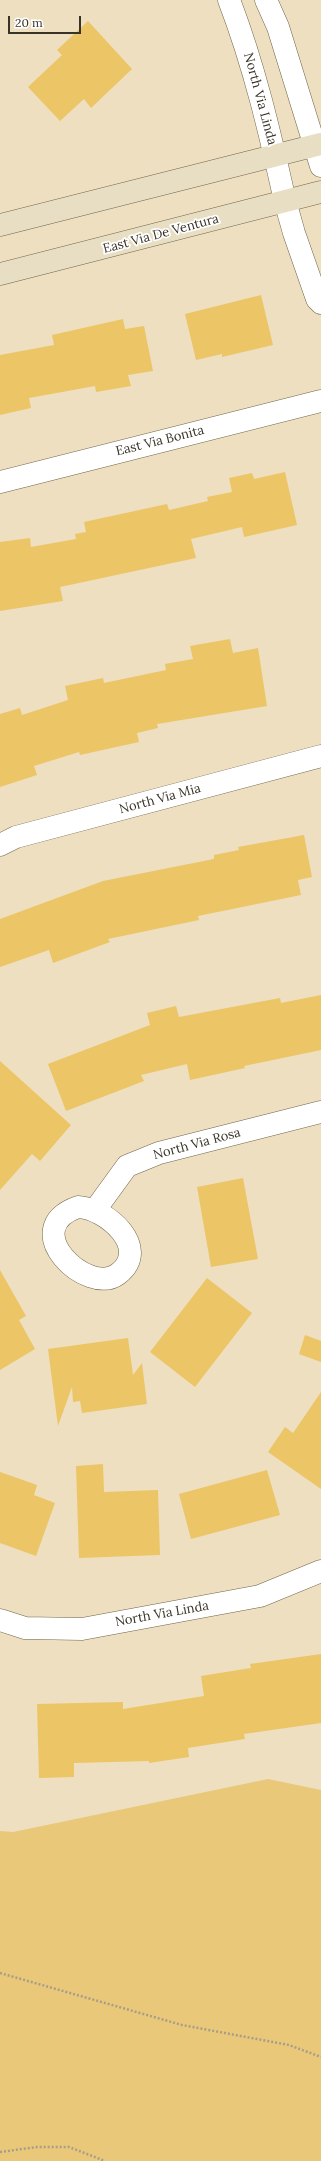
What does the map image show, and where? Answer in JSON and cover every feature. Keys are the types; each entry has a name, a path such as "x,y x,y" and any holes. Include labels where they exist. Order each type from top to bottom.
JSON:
{"main road":[{"path":"0,225 318,145"},
{"name":"East Via De Ventura","path":"0,274 127,243 321,192"}],"street":[{"name":"North Via Linda","path":"229,0 242,34 270,132 285,201 294,233 317,299 321,303"},
{"path":"266,0 278,27 318,145 321,166"},
{"name":"East Via Bonita","path":"0,482 321,401"},
{"name":"North Via Mia","path":"0,845 16,837 321,756"},
{"name":"North Via Rosa","path":"95,1210 127,1166 159,1153 321,1112"},
{"name":"North Via Linda","path":"0,1620 25,1628 82,1629 260,1596 321,1571"}],"path":[{"path":"0,1973 182,2025 289,2045 321,2057"},
{"path":"0,2152 37,2147 69,2147 105,2161"}],"shaded area":[{"path":"268,1779 321,1790 321,2161 0,2161 0,1831 13,1832"}],"building":[{"path":"88,21 132,69 91,108 84,99 60,121 28,87 62,55 57,50"},
{"path":"261,295 273,345 222,357 222,354 196,360 185,314"},
{"path":"123,319 125,329 144,326 153,371 128,375 131,386 96,392 95,386 29,398 31,408 0,415 0,355 54,345 52,335"},
{"path":"285,472 297,525 244,537 242,527 191,539 196,558 60,587 63,601 0,611 0,542 30,538 31,547 76,539 75,534 86,532 84,522 167,504 169,510 208,501 207,497 232,492 229,478 252,473 254,479"},
{"path":"230,639 233,653 258,648 267,706 157,724 158,728 137,733 139,742 80,755 79,752 34,766 37,775 0,787 0,714 20,708 22,715 68,700 65,686 103,678 104,683 166,670 165,664 193,659 190,646"},
{"path":"304,835 312,877 298,880 301,895 198,916 199,920 108,939 110,942 53,963 49,950 0,967 0,919 103,881 214,859 214,855 239,850 238,847"},
{"path":"321,995 321,1050 244,1066 245,1068 190,1080 187,1064 141,1075 144,1081 66,1111 48,1064 150,1025 147,1013 176,1006 179,1017 280,998 281,1003"},
{"path":"0,1061 71,1125 40,1161 32,1154 0,1190"},
{"path":"243,1178 258,1259 211,1267 197,1187"},
{"path":"0,1270 26,1316 19,1320 35,1349 0,1370"},
{"path":"207,1278 252,1313 195,1387 150,1352"},
{"path":"305,1335 321,1341 321,1362 299,1354"},
{"path":"128,1338 133,1375 142,1363 147,1404 82,1413 80,1401 73,1402 72,1387 58,1426 48,1349"},
{"path":"321,1392 321,1489 268,1452 285,1427 293,1433"},
{"path":"103,1464 104,1492 158,1490 160,1555 79,1558 76,1466"},
{"path":"267,1470 280,1515 191,1539 179,1494"},
{"path":"0,1472 37,1485 34,1495 55,1503 36,1556 0,1543"},
{"path":"321,1654 321,1723 244,1734 245,1739 188,1748 189,1757 149,1763 149,1761 74,1763 74,1777 39,1778 37,1704 123,1702 123,1709 204,1696 201,1676 251,1668 250,1664"}]}
